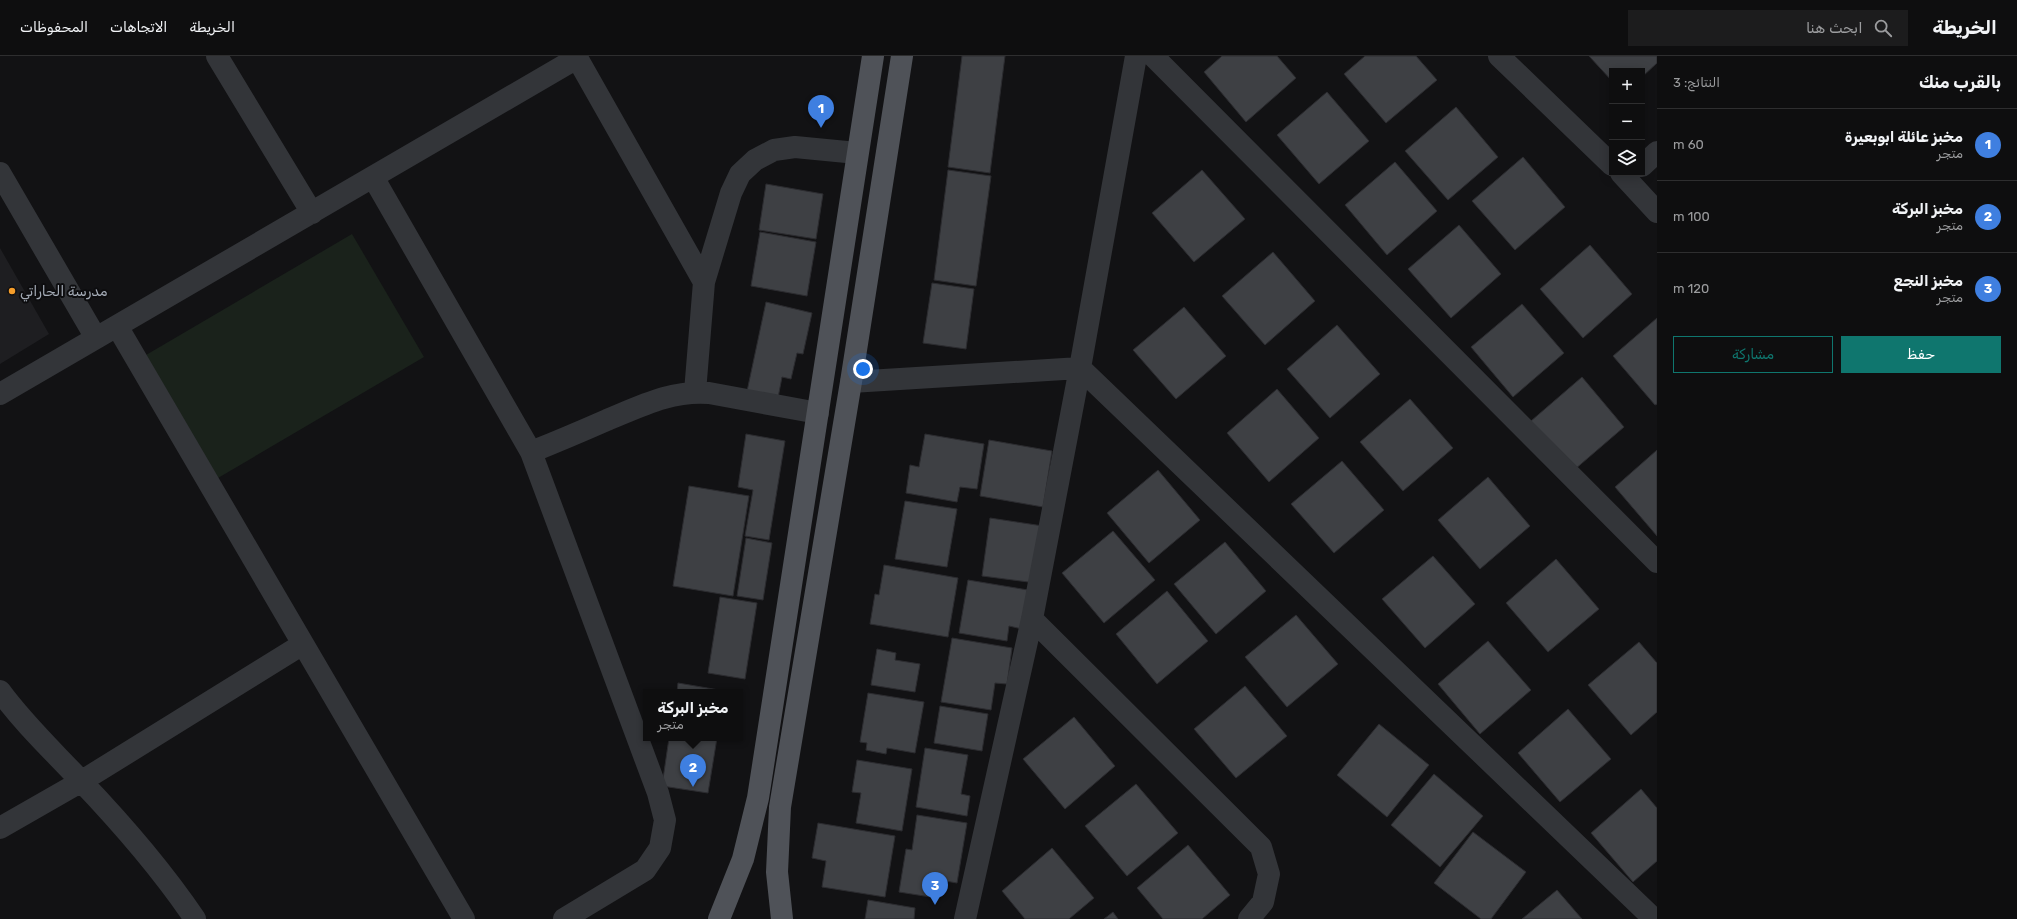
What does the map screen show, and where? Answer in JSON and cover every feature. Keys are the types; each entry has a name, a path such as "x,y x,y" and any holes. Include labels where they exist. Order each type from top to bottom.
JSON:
{"main road":[{"path":"719,919 743,859 758,798 873,56"},
{"path":"782,919 777,872 780,807 851,382 902,56"}],"street":[{"path":"217,56 312,213"},
{"path":"965,919 1032,619 1080,368 1136,56"},
{"path":"1152,56 1657,562"},
{"path":"1499,56 1609,161"},
{"path":"0,394 312,213 576,57 704,282"},
{"path":"695,392 704,282 731,194 740,174 755,160 774,150 795,147 857,153"},
{"path":"1645,162 1657,152"},
{"path":"0,173 96,338"},
{"path":"1633,176 1657,212"},
{"path":"373,177 531,452 658,793 665,820 660,848 645,870 564,919"},
{"path":"117,326 464,919"},
{"path":"851,382 1080,368 1654,919"},
{"path":"531,452 673,394 695,392 709,393 818,413"},
{"path":"1032,619 1261,847 1269,874 1263,902 1248,919"},
{"path":"0,828 82,781 303,644"},
{"path":"0,691 39,738 82,781 160,870 195,919"}],"shaded area":[{"path":"352,234 424,357 218,478 146,355"},
{"name":"مدرسة الحاراتي","path":"0,248 49,334 0,364"}],"building":[{"path":"962,56 1005,56 990,173 948,167"},
{"path":"1222,56 1277,56 1296,78 1246,122 1204,72"},
{"path":"1365,56 1416,56 1437,80 1386,123 1344,74"},
{"path":"1589,56 1657,56 1657,63 1645,74 1645,68 1609,68 1609,78"},
{"path":"1327,92 1369,141 1319,184 1277,135"},
{"path":"1456,107 1498,157 1448,200 1405,151"},
{"path":"1523,157 1565,207 1515,250 1472,201"},
{"path":"1395,162 1437,211 1387,255 1345,205"},
{"path":"948,170 991,176 976,286 934,280"},
{"path":"1202,170 1245,219 1194,262 1152,213"},
{"path":"766,184 823,194 816,239 759,230"},
{"path":"1459,225 1501,274 1451,318 1408,269"},
{"path":"760,232 816,242 807,296 751,286"},
{"path":"1590,245 1632,294 1583,338 1540,289"},
{"path":"1273,252 1315,301 1265,345 1222,296"},
{"path":"932,283 974,289 966,349 923,343"},
{"path":"766,302 812,313 803,354 797,353 791,379 782,377 777,403 746,396"},
{"path":"1522,304 1564,353 1513,397 1471,347"},
{"path":"1184,307 1226,356 1176,399 1133,350"},
{"path":"1657,318 1657,404 1655,405 1613,356"},
{"path":"1337,325 1380,374 1330,418 1287,369"},
{"path":"1582,377 1624,427 1574,470 1531,421"},
{"path":"1277,389 1319,438 1269,482 1227,433"},
{"path":"1410,399 1453,448 1403,491 1360,442"},
{"path":"746,434 785,441 769,540 745,536 753,490 738,487"},
{"path":"925,434 984,444 977,489 960,487 957,502 906,493 910,465 919,467"},
{"path":"989,440 1052,451 1043,507 980,496"},
{"path":"1657,450 1657,536 1615,487"},
{"path":"1342,461 1384,510 1334,553 1291,504"},
{"path":"1158,470 1200,520 1149,563 1107,513"},
{"path":"1488,477 1530,526 1480,569 1438,520"},
{"path":"689,486 749,496 733,596 673,586"},
{"path":"905,501 957,509 947,567 895,559"},
{"path":"990,518 1043,526 1036,583 982,576"},
{"path":"1113,531 1155,580 1104,623 1062,573"},
{"path":"746,538 772,543 763,600 737,596"},
{"path":"1225,542 1266,591 1216,634 1174,584"},
{"path":"1433,556 1475,604 1425,648 1382,599"},
{"path":"1556,559 1599,609 1548,652 1506,603"},
{"path":"884,565 958,578 948,637 870,624 875,594 879,595"},
{"path":"968,580 1028,590 1022,629 1009,626 1007,641 959,633"},
{"path":"1167,591 1208,641 1157,684 1116,634"},
{"path":"720,597 757,603 745,679 708,673"},
{"path":"1296,615 1338,664 1287,707 1245,657"},
{"path":"952,638 1012,648 1007,684 995,683 991,710 941,702"},
{"path":"1488,641 1531,690 1480,734 1438,684"},
{"path":"1639,642 1657,663 1657,712 1631,735 1588,685"},
{"path":"877,649 896,653 895,660 920,664 915,692 871,685"},
{"path":"678,683 713,689 677,689"},
{"path":"1245,686 1287,736 1236,778 1194,729"},
{"path":"868,693 924,702 915,753 887,748 886,754 866,750 867,743 860,742"},
{"path":"940,706 988,714 982,751 934,743"},
{"path":"1568,709 1611,759 1560,802 1518,753"},
{"path":"1074,717 1115,766 1065,809 1023,759"},
{"path":"1379,724 1429,765 1387,817 1337,775"},
{"path":"669,741 717,741 708,793 662,786"},
{"path":"925,748 968,755 961,794 970,796 967,816 916,807"},
{"path":"857,760 912,769 902,831 856,823 861,793 852,792"},
{"path":"1434,774 1483,816 1440,867 1391,825"},
{"path":"1136,784 1178,833 1127,876 1085,826"},
{"path":"1641,789 1657,808 1657,861 1633,882 1591,833"},
{"path":"917,815 967,823 957,883 940,880 937,898 899,892 906,849 912,850"},
{"path":"818,823 895,836 885,897 822,887 826,861 812,858"},
{"path":"1473,832 1526,872 1491,919 1481,919 1434,883"},
{"path":"1188,845 1230,895 1202,919 1163,919 1137,888"},
{"path":"1052,848 1094,898 1069,919 1025,919 1002,891"},
{"path":"1557,890 1582,919 1522,919"},
{"path":"868,900 915,908 914,919 865,919"},
{"path":"1113,912 1118,919 1104,919"}],"place":[{"name":"مخبز عائلة ابوبعيرة","path":"821,128"},
{"name":"مدرسة الحاراتي","path":"12,291"},
{"name":"مخبز البركة","path":"693,787"},
{"name":"مخبز النجع","path":"935,905"}]}
